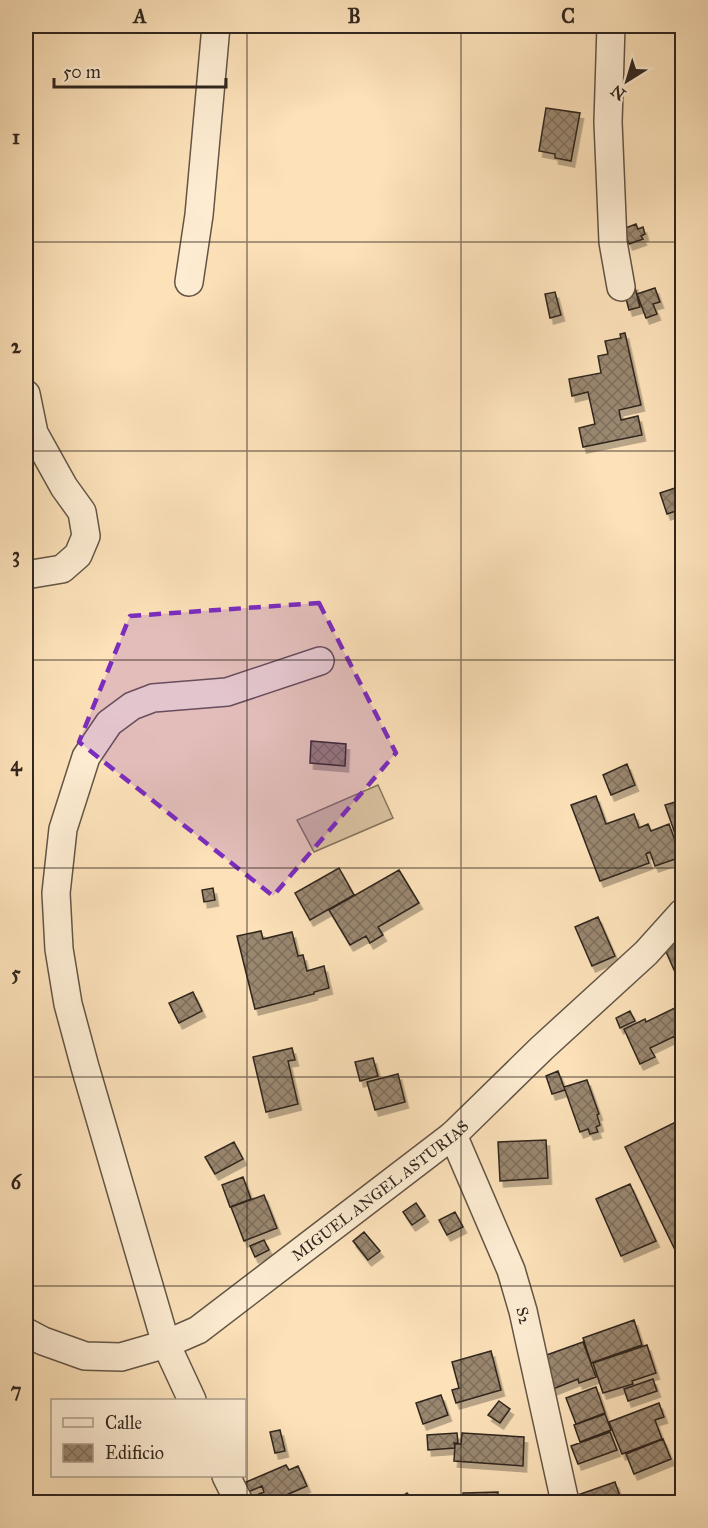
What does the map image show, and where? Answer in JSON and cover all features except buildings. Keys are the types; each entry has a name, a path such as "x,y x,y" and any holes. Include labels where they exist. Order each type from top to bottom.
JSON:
{"street":[{"path":"189,282 199,215 216,26"},
{"path":"611,26 608,122 613,243 621,287"},
{"path":"26,394 34,433 64,487 81,512 86,536 78,555 62,569 26,576"},
{"path":"191,1399 166,1344 68,1004 59,949 56,893 63,829 86,757 109,723 132,705 153,698 227,692 320,661"},
{"name":"MIGUEL ANGEL ASTURIAS","path":"26,1332 43,1341 85,1356 121,1357 166,1344 198,1330 453,1136 542,1048 646,953 682,913"},
{"name":"S2","path":"453,1136 512,1270 565,1503"},
{"path":"226,1477 238,1503"}],"highlighted area":[{"path":"319,603 396,753 273,896 79,742 130,616"}],"shaded area":[{"path":"378,785 393,818 314,852 297,820"}]}
